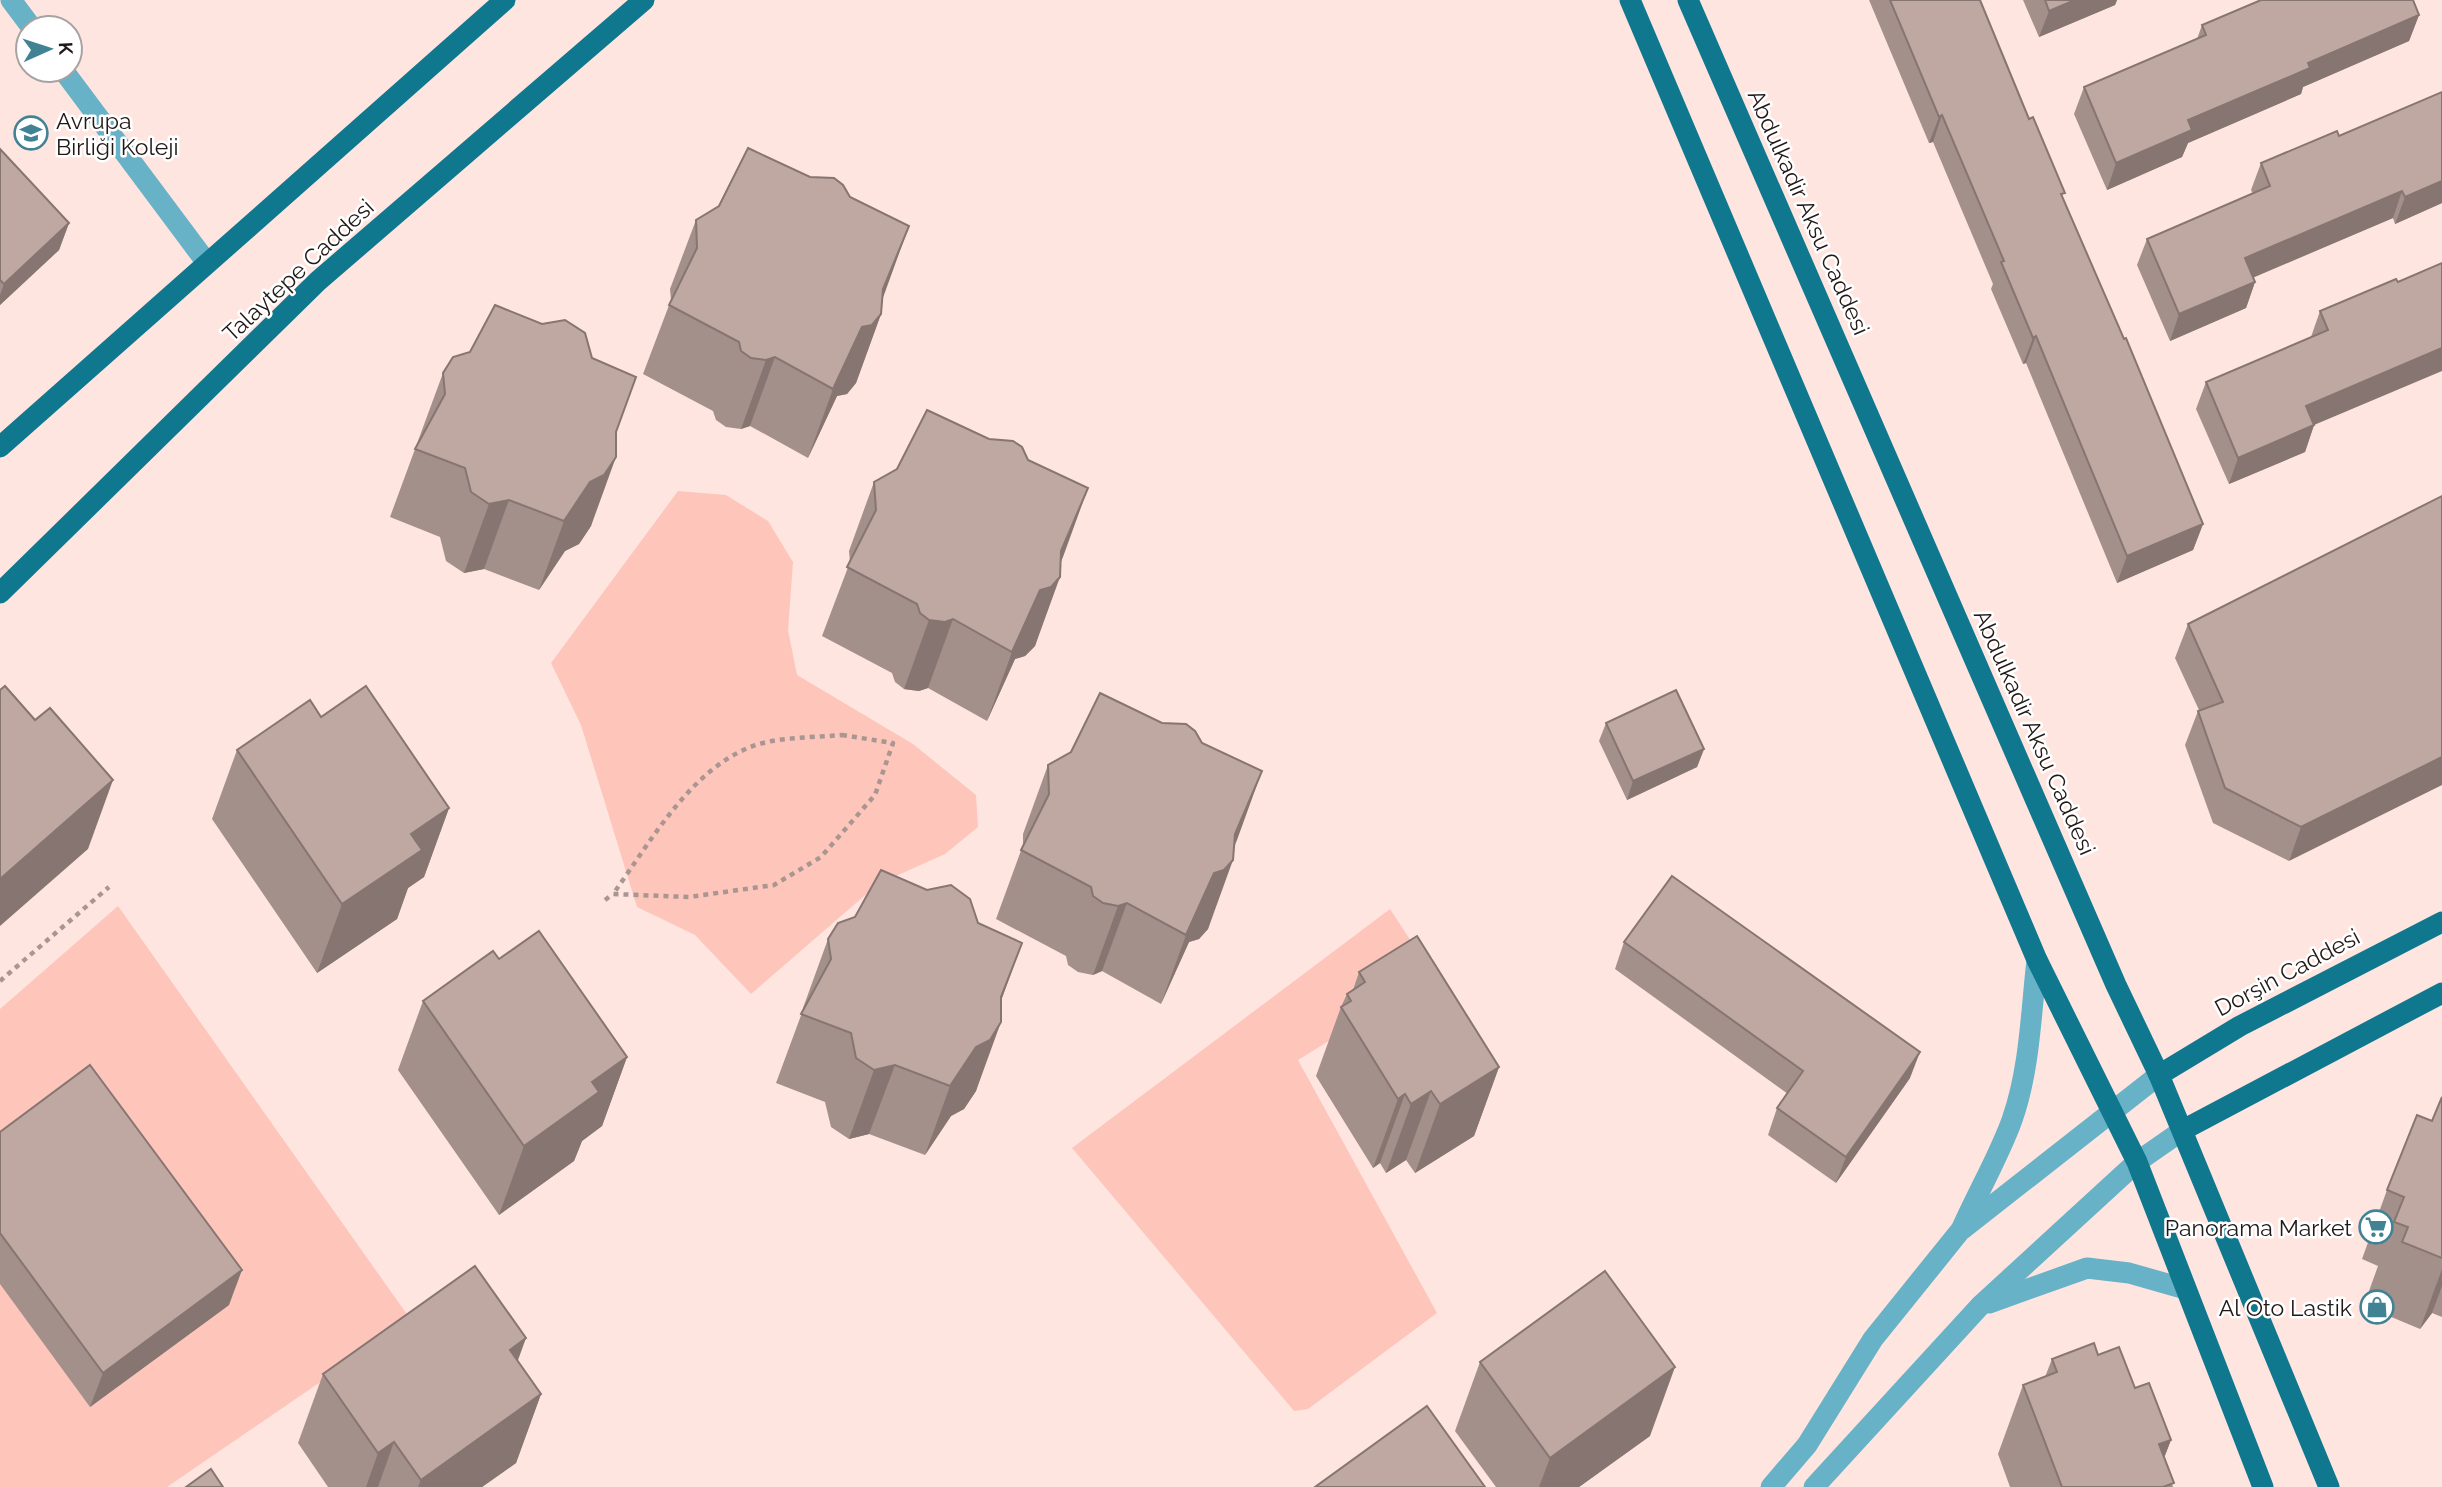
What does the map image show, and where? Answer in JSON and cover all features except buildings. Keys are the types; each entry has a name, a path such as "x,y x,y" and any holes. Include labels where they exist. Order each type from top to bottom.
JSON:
{"main road":[{"path":"0,447 505,0"},
{"name":"Talaytepe Caddesi","path":"0,593 318,281 644,0"},
{"path":"1630,0 2037,960 2137,1162 2263,1487"},
{"name":"Abdulkadir Aksu Caddesi","path":"1688,0 2116,985 2183,1130 2329,1487"},
{"name":"Dorşin Caddesi","path":"2159,1075 2264,1012 2442,922"},
{"path":"2183,1130 2442,993"}],"street":[{"path":"74,84 207,263"},
{"path":"1960,1231 2014,1111 2023,1079 2037,960"},
{"path":"1771,1487 1807,1445 1873,1339 1960,1231 2159,1075"},
{"path":"1814,1487 1980,1306 2137,1162 2183,1130"},
{"path":"1980,1306 2087,1268 2129,1273 2185,1289"}],"path":[{"path":"605,900 613,894 682,802 719,762 770,741 842,735 893,743 875,795 821,856 774,886 690,897 613,894"},
{"path":"0,981 108,887"}],"shaded area":[{"path":"678,491 726,495 768,521 793,562 788,630 797,675 913,744 976,795 978,827 945,854 878,884 751,994 695,935 637,907 581,725 551,663"},
{"path":"118,906 411,1320 167,1487 0,1487 0,1009"},
{"path":"1390,909 1434,976 1298,1060 1437,1313 1308,1409 1294,1411 1072,1148"}],"place":[{"name":"Avrupa Birliği Koleji","path":"31,133"},
{"name":"Panorama Market","path":"2376,1227"},
{"name":"Al Oto Lastik","path":"2377,1307"}]}
